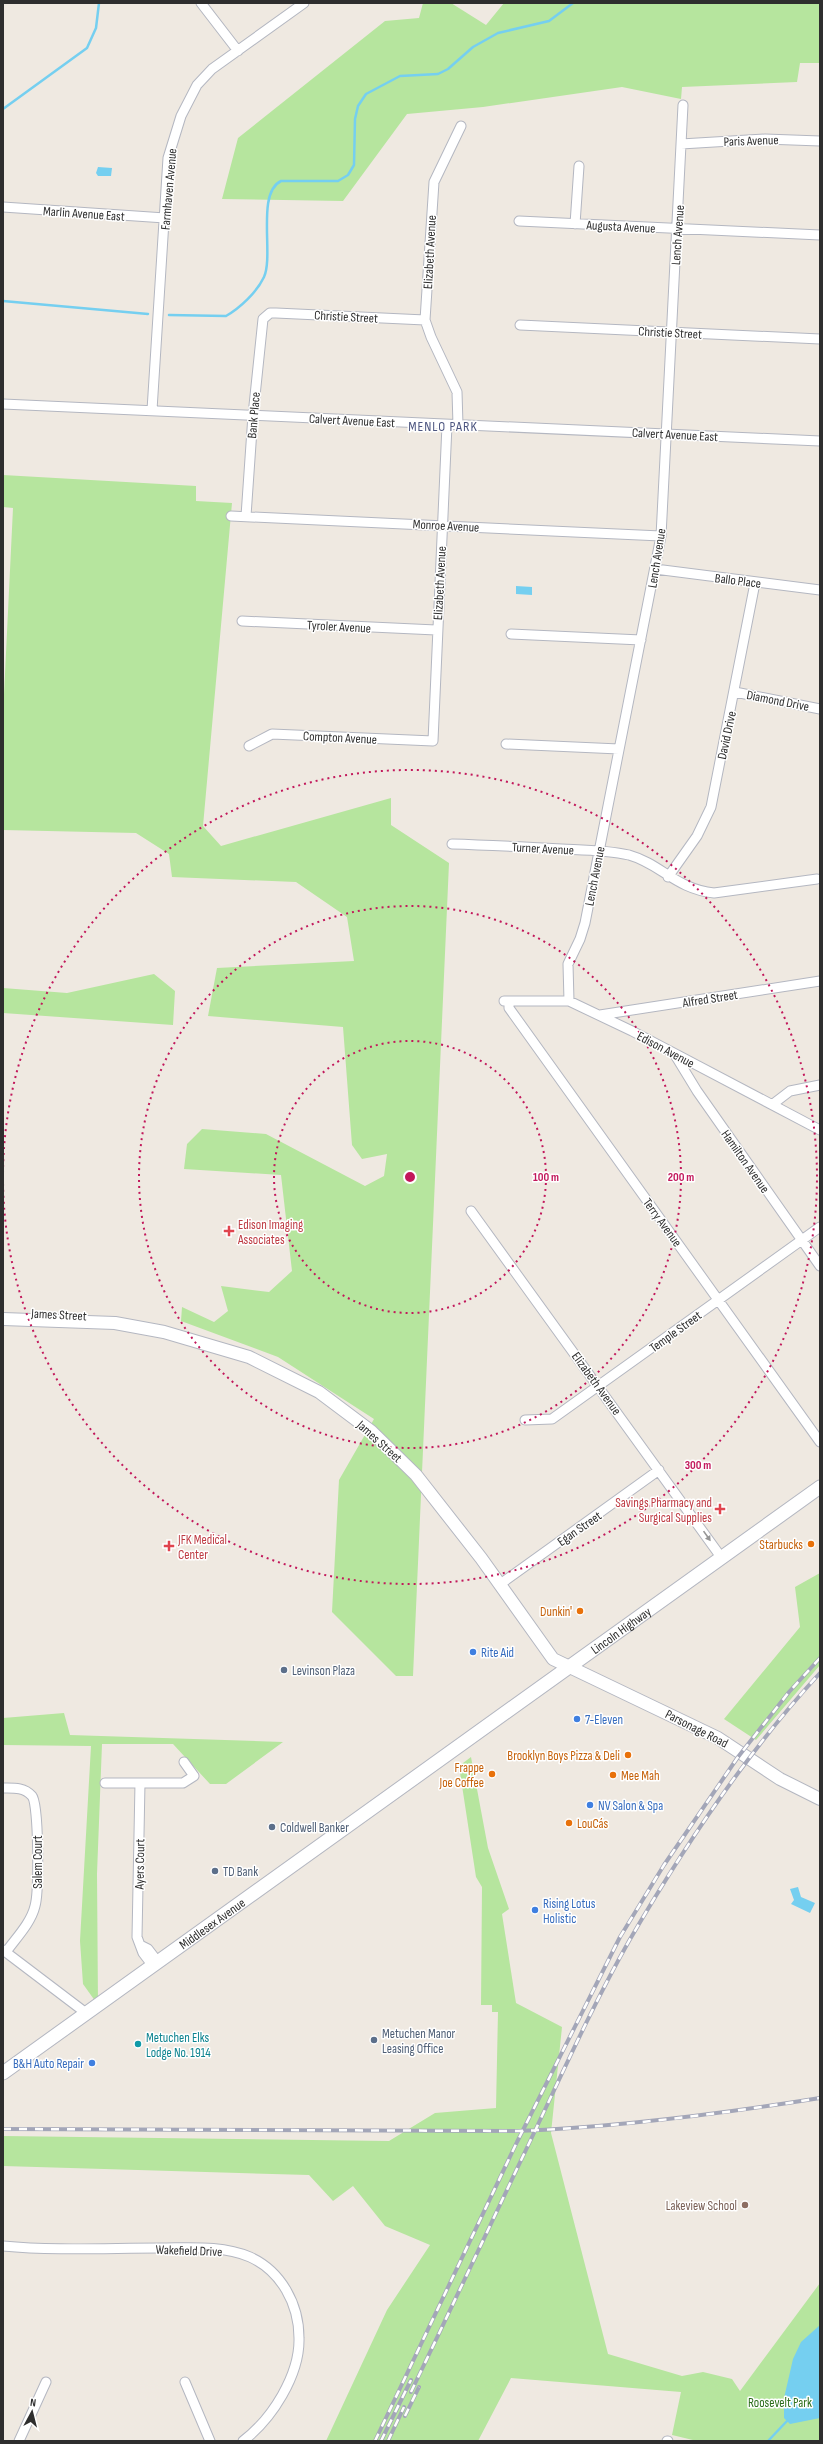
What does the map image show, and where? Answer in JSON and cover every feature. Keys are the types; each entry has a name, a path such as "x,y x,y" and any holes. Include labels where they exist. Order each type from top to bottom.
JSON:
{"main road":[{"name":"Lincoln Highway","path":"421,1773 820,1487"},
{"name":"Middlesex Avenue","path":"3,2073 421,1773"}],"street":[{"path":"201,3 238,51"},
{"name":"Farmhaven Avenue","path":"152,410 168,158 181,116 197,84 212,69 304,3"},
{"name":"Lench Avenue","path":"569,1001 568,964 580,940 585,923 661,536 670,332 678,229 683,105"},
{"name":"Elizabeth Avenue","path":"458,425 457,392 431,338 425,320 434,182 461,126"},
{"name":"Paris Avenue","path":"681,144 765,139 820,141"},
{"path":"575,224 579,166"},
{"name":"Marlin Avenue East","path":"3,207 165,218"},
{"name":"Augusta Avenue","path":"519,221 820,235"},
{"name":"Christie Street","path":"266,315 276,313 425,320"},
{"name":"Bank Place","path":"246,516 261,323 266,315"},
{"name":"Christie Street","path":"520,325 820,338"},
{"name":"Calvert Avenue East","path":"3,404 820,441"},
{"name":"Elizabeth Avenue","path":"433,741 436,630 447,425"},
{"name":"Monroe Avenue","path":"231,516 661,536"},
{"name":"Ballo Place","path":"655,569 820,590"},
{"name":"David Drive","path":"668,877 697,836 711,807 735,692 755,582"},
{"name":"Tyroler Avenue","path":"242,621 436,630"},
{"path":"511,634 641,640"},
{"name":"Diamond Drive","path":"735,692 820,709"},
{"name":"Compton Avenue","path":"249,746 272,734 433,741"},
{"path":"506,744 619,749"},
{"name":"Turner Avenue","path":"452,844 599,851 640,858 668,877 692,889 714,893 816,879"},
{"name":"Alfred Street","path":"600,1014 820,981"},
{"name":"Edison Avenue","path":"507,1001 569,1001 600,1014 820,1130"},
{"name":"Terry Avenue","path":"507,1001 509,1008 820,1442"},
{"name":"Hamilton Avenue","path":"674,1054 801,1241 820,1266"},
{"path":"773,1104 790,1091 820,1085"},
{"name":"Elizabeth Avenue","path":"471,1211 660,1470 721,1557"},
{"name":"Temple Street","path":"525,1420 552,1419 820,1227"},
{"name":"James Street","path":"3,1311 104,1317 114,1323"},
{"name":"James Street","path":"3,1319 114,1323 164,1332 249,1357 319,1392 372,1431 397,1455 454,1523 553,1659 568,1668"},
{"name":"Egan Street","path":"499,1585 660,1470"},
{"name":"Parsonage Road","path":"568,1668 718,1738 780,1779 820,1799"},
{"path":"105,1783 183,1783 194,1776 184,1762"},
{"name":"Ayers Court","path":"140,1783 137,1937 143,1953 155,1964"},
{"name":"Salem Court","path":"3,1788 24,1789 30,1794 37,1812 36,1905 28,1922 4,1951"},
{"path":"4,1951 86,2013"},
{"name":"Wakefield Drive","path":"3,2246 208,2248 250,2257 267,2268 284,2286 293,2302 298,2320 298,2354 292,2373 276,2405 255,2432 243,2441"},
{"path":"19,2441 46,2382"},
{"path":"185,2382 210,2441"}],"green space":[{"path":"423,3 451,3 486,25 504,3 820,3 820,63 800,63 797,82 682,87 681,99 622,87 483,107 407,114 343,201 222,199 238,138 385,21 419,18"},
{"path":"3,475 196,486 196,501 232,503 203,826 221,846 391,798 391,825 449,863 413,1676 396,1676 332,1612 339,1480 374,1419 278,1357 181,1321 182,1307 214,1322 228,1311 221,1286 269,1292 292,1271 281,1175 184,1169 187,1144 202,1129 266,1134 365,1186 384,1176 387,1154 362,1159 352,1145 343,1027 208,1016 217,968 354,961 347,917 296,882 172,877 169,854 136,833 3,830 3,715 13,508 3,507"},
{"path":"154,974 175,991 173,1025 3,1013 3,988 67,993"},
{"path":"820,1573 820,1665 756,1740 724,1719 800,1627 795,1587"},
{"path":"64,1713 70,1735 283,1742 226,1784 210,1784 173,1744 102,1744 97,1874 98,2005 83,1984 80,1941 91,1746 3,1745 3,1718"},
{"name":"Roosevelt Park","path":"471,1757 488,1848 509,1909 502,1914 516,2003 562,2027 551,2133 608,2354 682,2376 703,2372 732,2379 740,2391 820,2283 820,2441 697,2441 672,2435 681,2392 511,2378 478,2441 326,2441 387,2310 430,2245 385,2226 353,2186 333,2201 309,2175 3,2166 3,2136 389,2141 435,2113 496,2108 498,2012 492,2012 492,2005 481,2005 482,1887 476,1877 459,1766"}],"water":[{"path":"98,167 112,168 111,176 98,176 96,173"},
{"path":"516,586 532,587 532,595 516,594"},
{"path":"798,1887 801,1897 815,1903 810,1913 791,1904 794,1900 790,1889"},
{"path":"820,2325 820,2418 790,2424 784,2418 784,2398 793,2359 801,2342"}],"waterway":[{"path":"3,109 87,48 96,28 99,3"},
{"path":"169,315 226,316 237,309 253,294 261,283 267,267 267,211 269,198 274,188 281,181 338,181 348,175 354,165 355,119 358,106 366,94 400,76 438,74 448,69 473,47 498,33 549,21 573,3"},
{"path":"3,301 148,314"},
{"path":"768,2441 787,2421"}],"railway":[{"path":"375,2441 517,2142 620,1937 664,1865 738,1757 789,1692 820,1658"},
{"path":"411,2392 601,1993 629,1941 671,1871 717,1802 767,1735 820,1673"},
{"path":"3,2129 518,2131 670,2119 820,2098"},
{"path":"381,2441 411,2380"},
{"path":"405,2416 419,2387"},
{"path":"388,2441 404,2407"}],"place":[{"name":"Edison Imaging Associates","path":"229,1231"},
{"name":"Savings Pharmacy and Surgical Supplies","path":"720,1509"},
{"name":"Starbucks","path":"811,1544"},
{"name":"JFK Medical Center","path":"169,1546"},
{"name":"Dunkin'","path":"580,1611"},
{"name":"Rite Aid","path":"473,1652"},
{"name":"Levinson Plaza","path":"284,1670"},
{"name":"7-Eleven","path":"577,1719"},
{"name":"Brooklyn Boys Pizza & Deli","path":"628,1755"},
{"name":"Frappe Joe Coffee","path":"492,1774"},
{"name":"Mee Mah","path":"613,1775"},
{"name":"NV Salon & Spa","path":"590,1805"},
{"name":"LouCás","path":"569,1823"},
{"name":"Coldwell Banker","path":"272,1827"},
{"name":"TD Bank","path":"215,1871"},
{"name":"Rising Lotus Holistic","path":"535,1910"},
{"name":"Metuchen Manor Leasing Office","path":"374,2040"},
{"name":"Metuchen Elks Lodge No. 1914","path":"138,2044"},
{"name":"B&H Auto Repair","path":"92,2063"},
{"name":"Lakeview School","path":"745,2205"}],"district":[{"name":"MENLO PARK","path":"443,426"}]}
